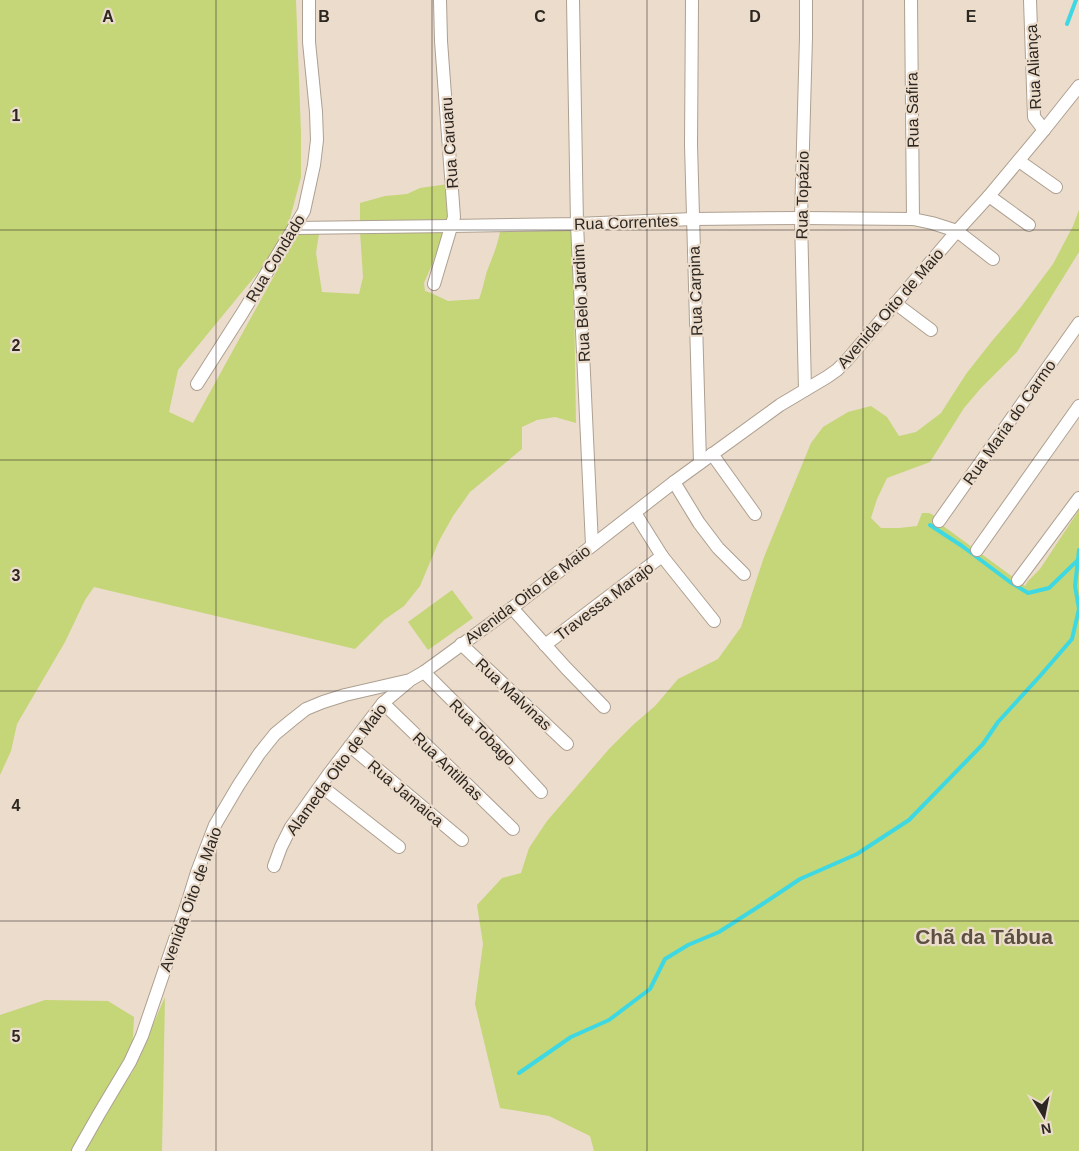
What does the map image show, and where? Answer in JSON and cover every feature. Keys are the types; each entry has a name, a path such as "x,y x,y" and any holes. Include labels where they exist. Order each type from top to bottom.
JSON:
{"street":[{"name":"Rua Condado","path":"197,384 304,211 314,165 316,140 316,112 309,42 309,0"},
{"name":"Rua Caruaru","path":"434,284 454,217 441,41 440,0"},
{"name":"Rua Belo Jardim","path":"573,0 577,224 592,545"},
{"name":"Rua Carpina","path":"692,0 691,145 700,463"},
{"name":"Rua Topázio","path":"805,390 801,218 806,0"},
{"name":"Rua Safira","path":"911,0 913,219"},
{"name":"Rua Aliança","path":"1030,0 1034,116 1044,130"},
{"name":"Avenida Oito de Maio","path":"78,1151 130,1062 142,1036 197,872 215,825 259,754 275,734 306,709 345,695 410,680 424,672 512,608 712,454 780,405 827,377 847,360 957,231 990,196 1079,86"},
{"path":"1019,161 1056,187"},
{"path":"990,196 1030,225"},
{"name":"Rua Correntes","path":"294,228 577,224 693,219 801,218 913,219 957,231"},
{"path":"957,231 993,259"},
{"path":"896,303 931,330"},
{"name":"Rua Maria do Carmo","path":"939,521 1079,323"},
{"path":"977,550 1079,406"},
{"path":"712,454 755,514"},
{"path":"674,482 699,523 718,548 744,574"},
{"path":"1018,580 1079,498"},
{"path":"635,512 662,556 714,620"},
{"name":"Travessa Marajo","path":"545,645 662,556"},
{"path":"512,608 604,707"},
{"name":"Rua Malvinas","path":"461,644 567,744"},
{"name":"Rua Tobago","path":"424,672 542,792"},
{"name":"Alameda Oito de Maio","path":"274,866 291,828 350,746 383,703 410,680"},
{"name":"Rua Antilhas","path":"383,703 513,829"},
{"name":"Rua Jamaica","path":"350,746 462,840"},
{"path":"321,786 399,847"}],"green space":[{"path":"0,0 296,0 301,177 288,226 270,258 178,370 169,412 193,423 297,234 319,234 316,253 322,292 359,294 363,277 360,203 385,196 407,194 420,188 448,184 450,218 424,283 425,291 448,301 479,299 500,232 573,230 576,423 555,417 537,420 522,427 522,449 470,492 453,516 439,541 420,586 404,606 384,620 355,649 94,587 85,600 65,642 17,724 11,751 0,775"},
{"path":"1079,210 1079,252 1017,352 964,408 930,462 887,478 871,518 881,528 899,528 917,526 922,513 929,513 935,516 935,520 1025,586 1040,569 1079,510 1079,1151 594,1151 590,1136 549,1116 500,1108 475,1004 483,944 477,905 502,878 521,873 529,848 547,821 609,749 655,706 678,679 718,659 741,627 764,557 811,443 823,427 848,412 871,406 887,417 899,436 916,432 941,413 966,374 1021,307 1053,264 1073,226"},
{"path":"452,590 473,618 428,650 408,622"},
{"path":"165,997 162,1151 0,1151 0,1015 45,1000 108,1001 134,1017 131,1075"}],"waterway":[{"path":"1067,24 1076,0"},
{"path":"930,525 1028,593 1049,588 1078,560"},
{"path":"519,1073 571,1037 609,1020 650,989 665,959 688,945 719,932 800,879 857,854 909,820 983,744 998,722 1072,639 1079,609 1075,586 1079,550"}],"district":[{"name":"Chã da Tábua","path":"984,937"}]}
